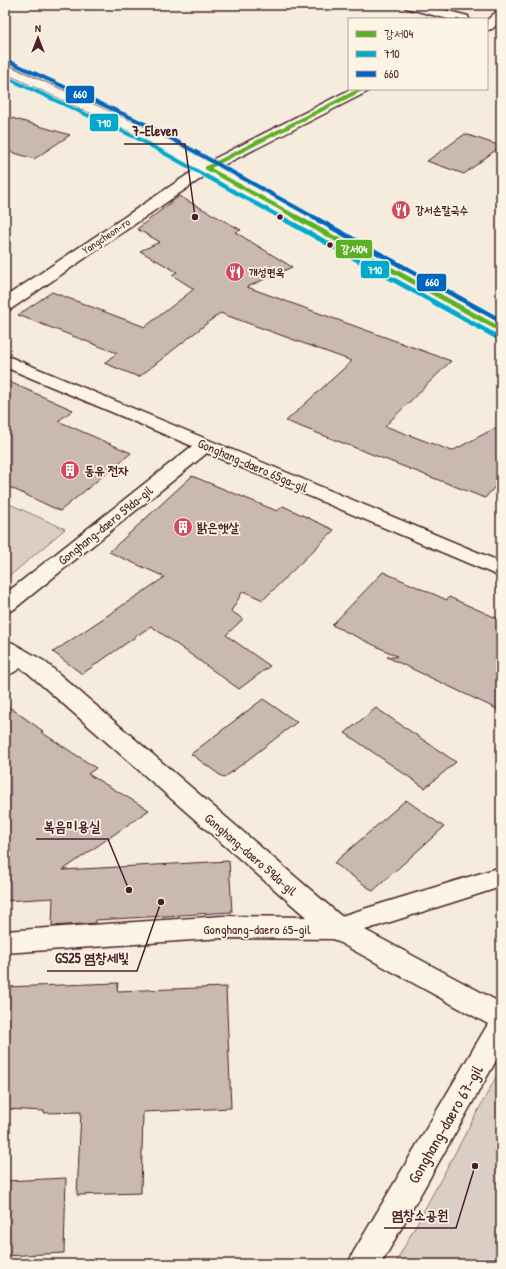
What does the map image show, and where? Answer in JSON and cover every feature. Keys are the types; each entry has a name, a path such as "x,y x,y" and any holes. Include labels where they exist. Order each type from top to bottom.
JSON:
{"street":[{"path":"410,5 459,18"},
{"path":"488,25 501,16"},
{"path":"488,26 501,28"},
{"path":"5,68 142,132 501,330"},
{"name":"Yangcheon-ro","path":"5,305 207,168 360,90"},
{"name":"Gonghang-daero 65ga-gil","path":"5,360 501,570"},
{"name":"Gonghang-daero 59da-gil","path":"5,606 205,445"},
{"name":"Gonghang-daero 59da-gil","path":"11,660 42,672 337,928 501,1017"},
{"name":"Gonghang-daero 65-gil","path":"5,942 222,927 337,928 501,877"},
{"name":"Gonghang-daero 67-gil","path":"364,1264 501,1026"}],"shaded area":[{"path":"5,502 65,529 5,580"},
{"path":"501,1068 501,1264 395,1264"}],"building":[{"path":"5,116 70,135 34,159 5,150"},
{"path":"465,134 501,146 464,174 427,161"},
{"path":"179,196 241,230 235,232 292,267 247,287 451,361 385,426 452,451 501,425 501,480 485,498 286,421 352,361 220,313 139,377 104,363 117,353 18,315 52,292 145,327 194,289 172,275 177,272 140,251 160,242 137,229"},
{"path":"5,380 73,410 58,421 131,453 60,511 5,485"},
{"path":"192,476 277,511 283,506 334,530 263,600 243,591 231,611 243,619 226,635 270,666 239,689 151,626 82,674 53,652 165,577 109,552"},
{"path":"383,572 447,600 449,597 501,620 501,711 387,657 397,656 332,625"},
{"path":"263,699 297,722 224,778 191,754"},
{"path":"5,704 43,731 41,732 96,768 88,774 149,810 63,870 229,861 232,912 96,920 96,923 52,926 53,898 5,901"},
{"path":"376,708 456,762 425,788 345,733"},
{"path":"406,800 444,827 373,891 334,863"},
{"path":"118,983 117,991 226,987 231,1108 143,1112 141,1193 77,1195 81,1112 44,1113 44,1111 5,1109 5,987"},
{"path":"66,1178 64,1253 5,1256 5,1181"}],"transit line":[{"name":"660","path":"8,61 145,124 501,321"},
{"name":"710","path":"5,77 137,138 497,337"},
{"name":"강서04","path":"207,168 360,90"},
{"name":"강서04","path":"207,168 501,330"}],"place":[{"name":"강서손칼국수","path":"401,210"},
{"name":"7-Eleven","path":"195,217"},
{"name":"개성면옥","path":"235,272"},
{"name":"동유 전자","path":"70,470"},
{"name":"밝은햇살","path":"183,527"},
{"name":"복음미용실","path":"129,890"},
{"name":"GS25 염창세빛","path":"161,902"},
{"name":"염창소공원","path":"475,1166"}]}
